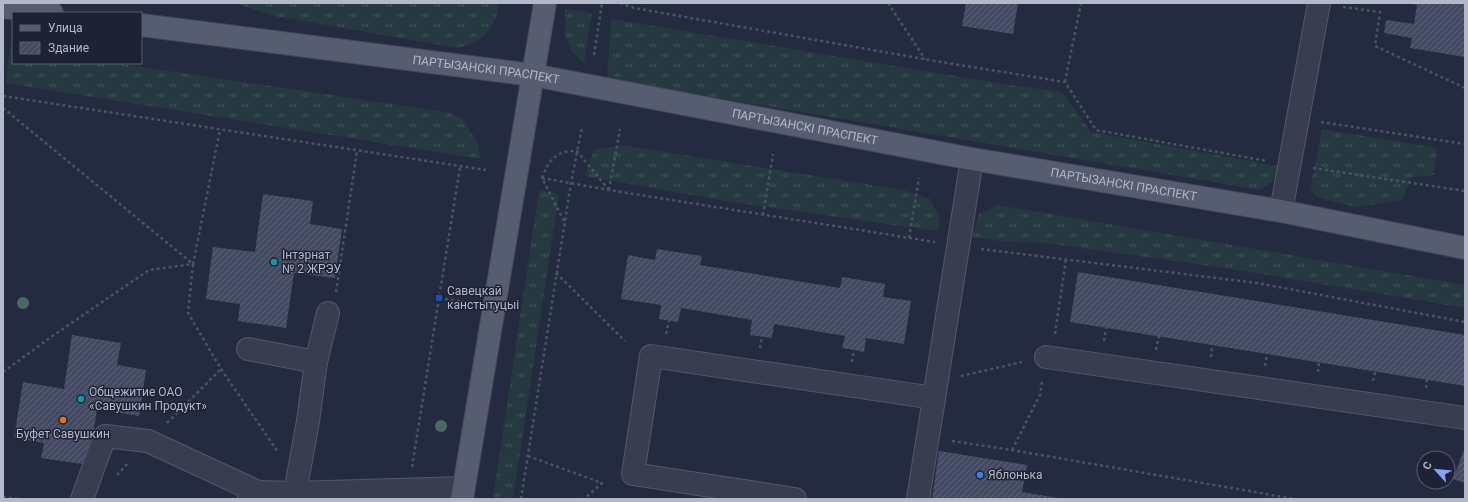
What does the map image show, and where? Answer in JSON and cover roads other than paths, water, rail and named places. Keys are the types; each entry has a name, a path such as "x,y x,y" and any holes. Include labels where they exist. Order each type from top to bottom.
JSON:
{"main road":[{"path":"462,493 545,3"},
{"path":"3,7 44,12"},
{"name":"ПАРТЫЗАНСКІ ПРАСПЕКТ","path":"142,24 533,75 972,159 1281,211 1465,248"}],"lane":[{"path":"1281,211 1290,165 1328,4"},
{"path":"918,499 972,159"},
{"path":"296,487 308,421 316,362 328,313"},
{"path":"248,349 316,362"},
{"path":"795,499 633,474 651,356 936,390"},
{"path":"1046,357 1465,418"},
{"path":"82,499 105,436 148,441 254,495 296,487 462,493"}],"place":[{"name":"Інтэрнат № 2 ЖРЭУ","path":"274,262"},
{"name":"Савецкай канстытуцыі","path":"439,298"},
{"name":"Общежитие ОАО «Савушкин Продукт»","path":"81,399"},
{"name":"Буфет Савушкин","path":"63,420"},
{"name":"Яблонька","path":"980,475"}]}
